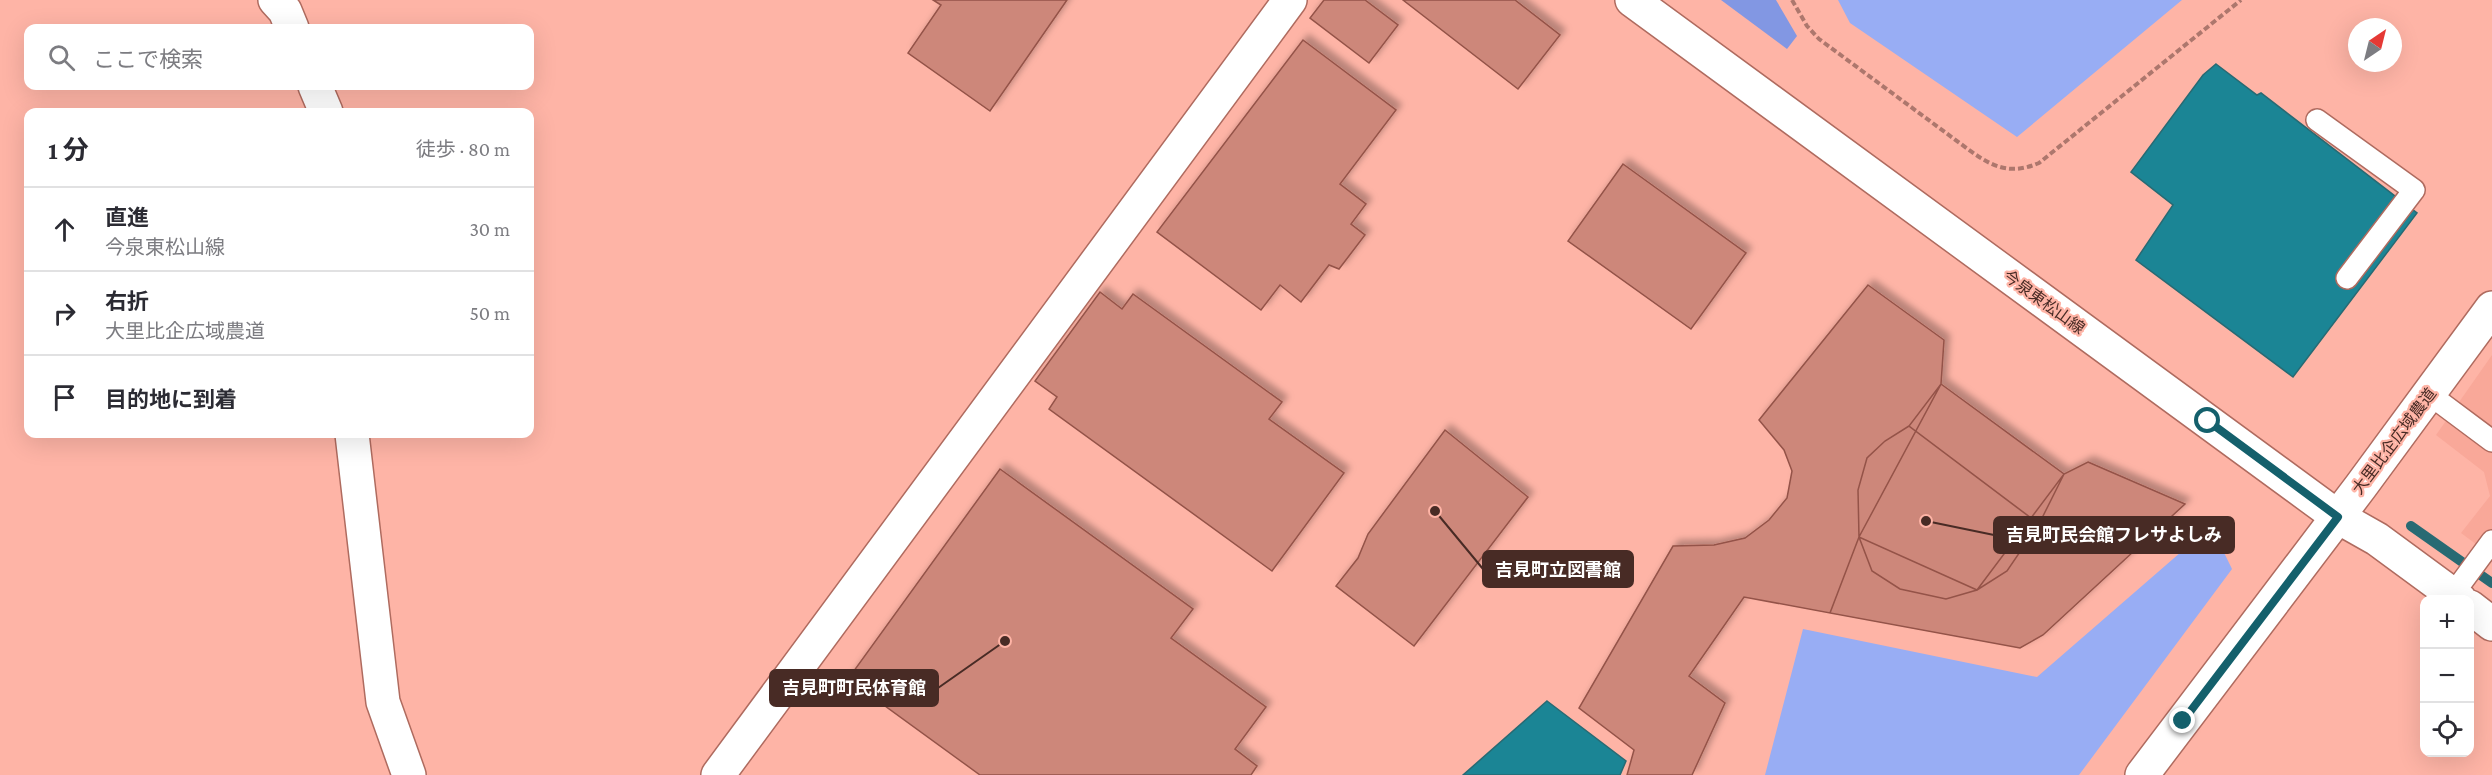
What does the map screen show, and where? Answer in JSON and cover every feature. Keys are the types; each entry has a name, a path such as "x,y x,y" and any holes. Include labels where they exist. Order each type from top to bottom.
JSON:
{"street":[{"path":"275,0 285,11 290,24"},
{"path":"718,775 1290,0"},
{"name":"今泉東松山線","path":"1632,0 2338,517 2377,540 2454,595"},
{"path":"317,90 324,108"},
{"name":"大里比企広域農道","path":"2142,775 2338,517 2492,308"},
{"path":"352,438 383,702 409,775"},
{"name":"今泉東松山線","path":"2474,610 2492,624"}],"lane":[{"path":"2317,120 2414,190 2347,278"},
{"path":"2429,394 2492,441"},
{"path":"2464,595 2492,541"}],"path":[{"path":"1792,0 1807,26 1819,39 1975,155 2003,169 2023,170 2039,163 2241,0"}],"shaded area":[{"path":"1721,0 1776,0 1797,36 1787,49"},
{"path":"1838,0 2182,0 2017,137 1850,23"},
{"path":"2216,64 2257,95 2261,93 2417,213 2293,377 2136,260 2173,205 2131,172 2203,75"},
{"path":"2492,355 2492,556 2461,533 2490,496 2484,472 2436,435"},
{"path":"2211,526 2232,569 2079,775 1765,775 1803,629 2037,677"},
{"path":"1547,701 1626,761 1620,775 1463,775"}],"building":[{"path":"933,0 1067,0 990,111 908,53 941,5"},
{"path":"1324,0 1365,0 1398,25 1369,63 1310,18"},
{"path":"1403,0 1515,0 1560,35 1518,89"},
{"path":"1303,40 1396,110 1340,184 1366,204 1351,224 1365,235 1339,269 1329,265 1301,302 1280,285 1261,310 1157,232"},
{"path":"1623,164 1746,253 1691,329 1568,241"},
{"path":"1868,285 1944,340 1941,384 1859,537 1830,613 1744,597 1689,676 1725,703 1692,775 1627,775 1634,750 1579,708 1673,546 1714,545 1745,538 1769,520 1787,498 1792,471 1784,450 1759,420"},
{"path":"1100,292 1122,309 1133,294 1282,402 1269,419 1344,473 1272,571 1049,409 1057,397 1035,381"},
{"path":"1941,384 2064,474 2039,524 1909,426"},
{"path":"1909,426 2039,524 2007,571 1977,590 1946,599 1900,589 1872,571 1859,537 1858,490 1867,458 1885,441"},
{"path":"1445,430 1528,497 1414,646 1336,586 1358,558 1368,534"},
{"path":"2088,462 2185,504 2043,635 2020,648 1830,613 1859,537 1977,590 2064,474"},
{"path":"1000,469 1193,609 1171,638 1266,707 1235,749 1257,766 1251,775 980,775 848,679"}],"waterway":[{"path":"2411,526 2492,583"}],"place":[{"name":"吉見町立図書館","path":"1435,511"},
{"name":"吉見町民会館フレサよしみ","path":"1926,521"},
{"name":"吉見町町民体育館","path":"1005,641"}],"route":[{"path":"2183,721 2338,517 2208,421"}]}
